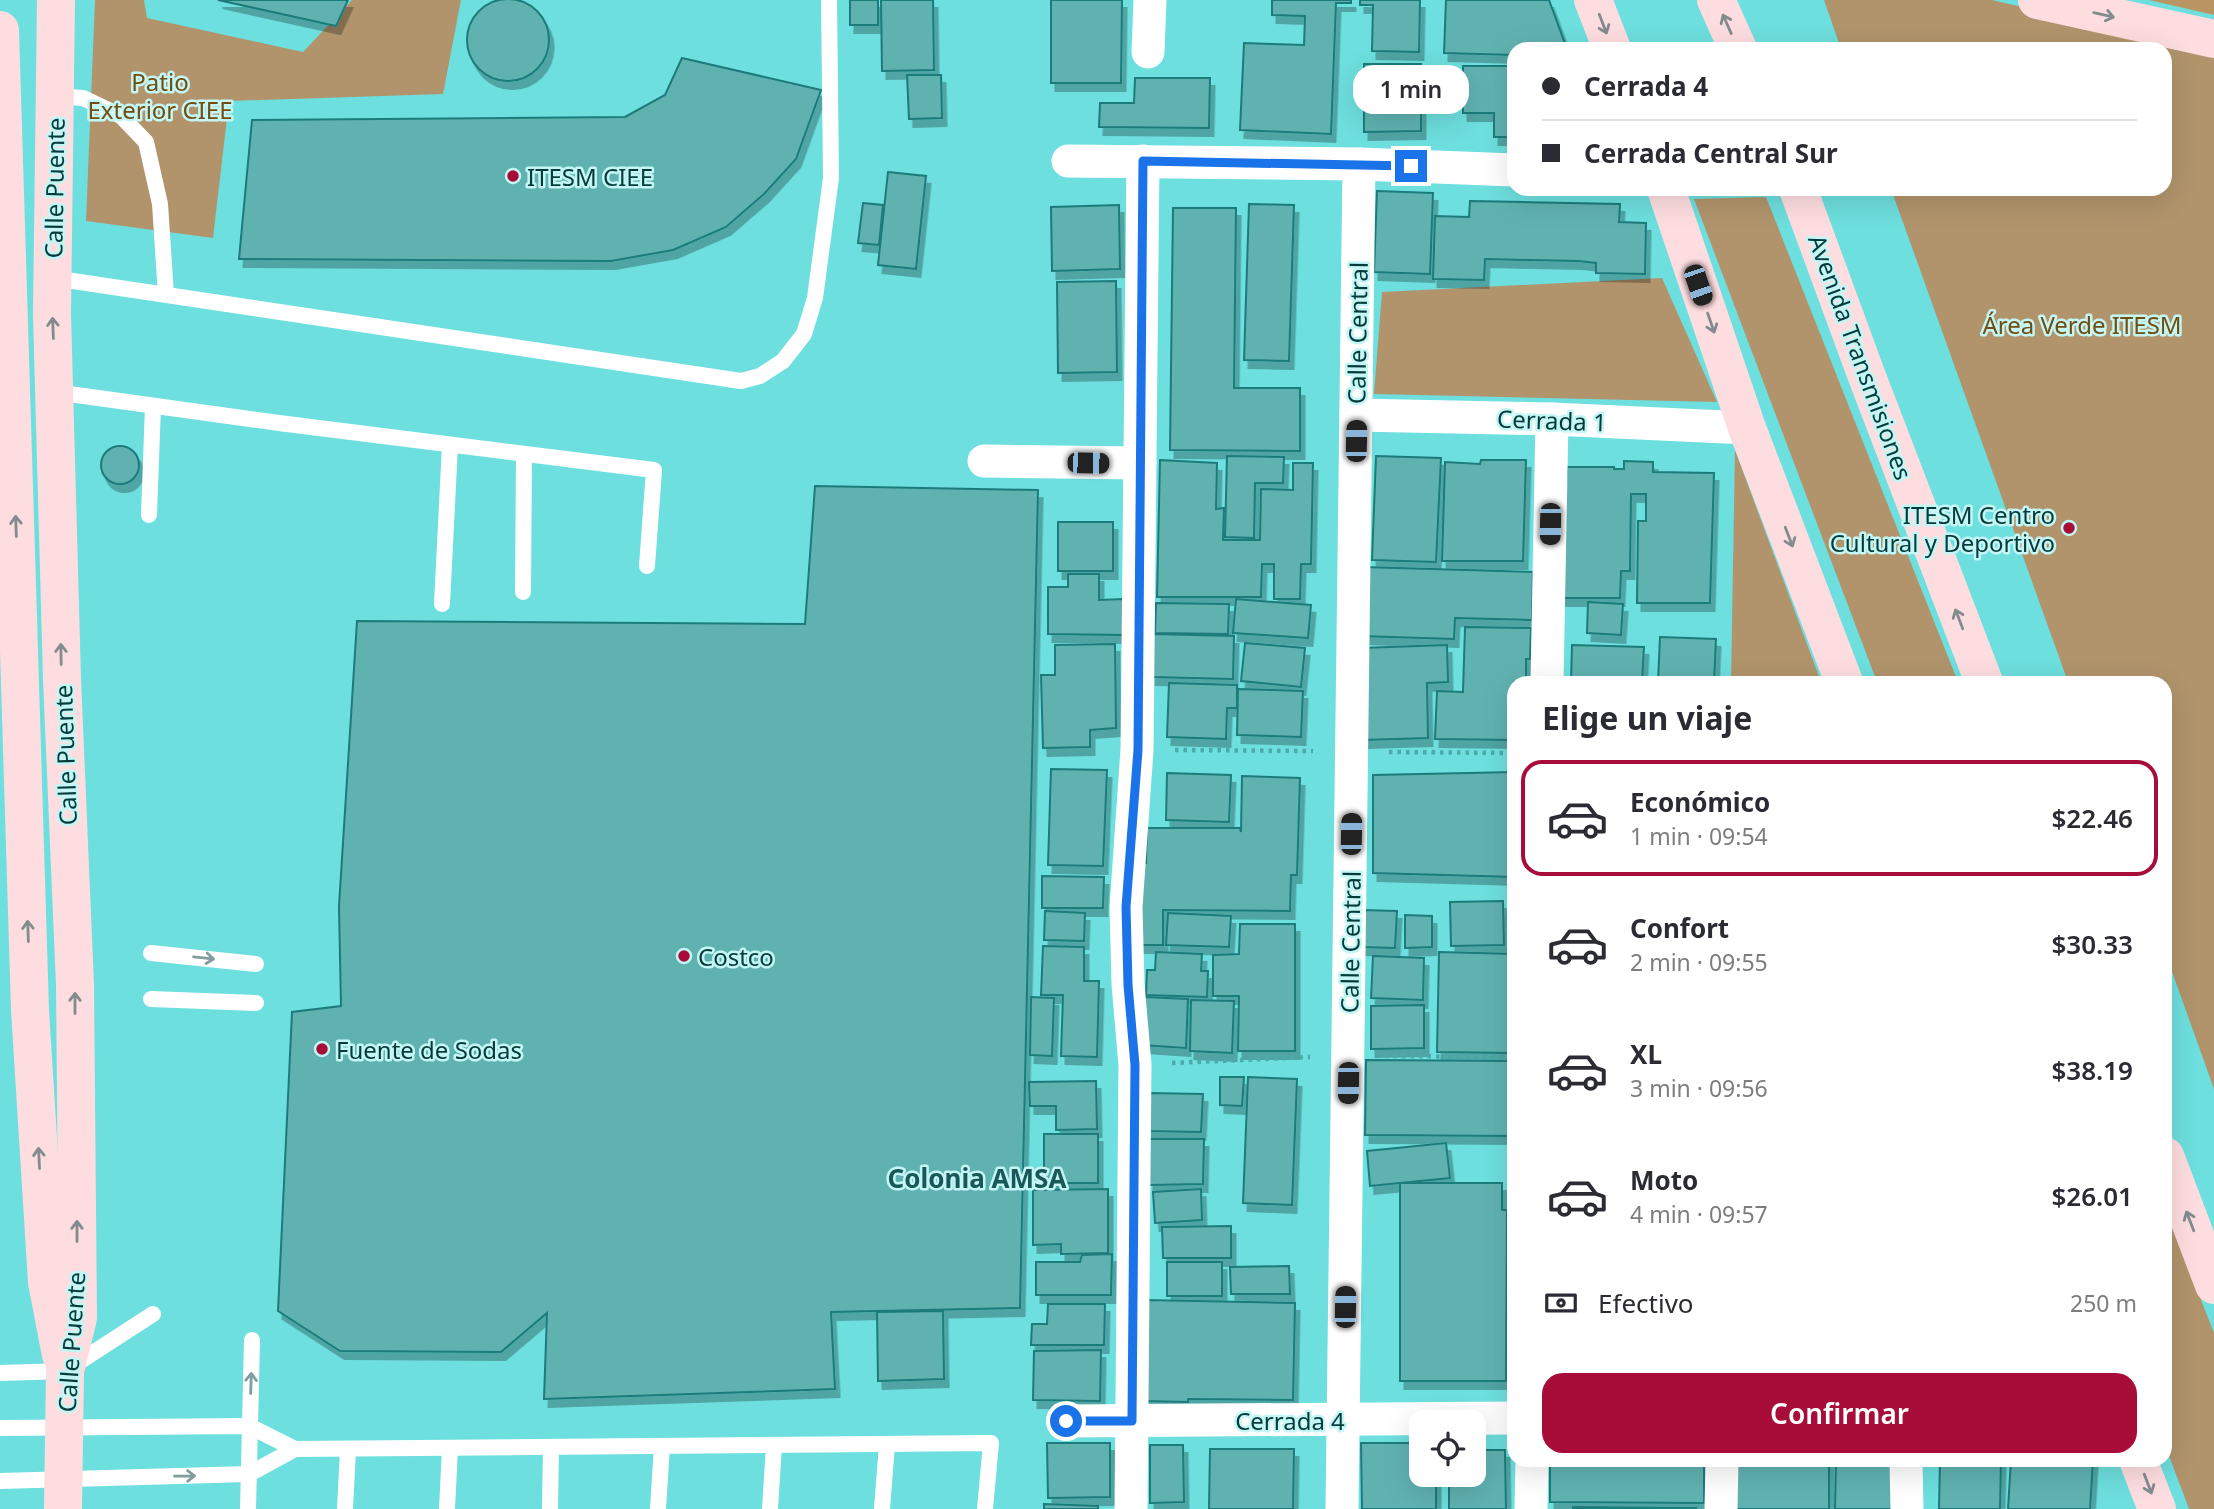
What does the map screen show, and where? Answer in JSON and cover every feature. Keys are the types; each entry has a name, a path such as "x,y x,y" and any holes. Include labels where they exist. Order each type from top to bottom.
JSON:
{"street":[{"name":"Calle Puente","path":"56,0 53,278 62,679 75,985 78,1318 65,1371 64,1494"},
{"path":"1149,52 1150,0"},
{"path":"1594,0 1609,42"},
{"path":"1716,0 1735,42"},
{"path":"2037,0 2214,40"},
{"path":"0,30 30,1010 44,1244 52,1316 65,1371"},
{"path":"1068,161 1359,164 1507,170"},
{"path":"1131,1509 1135,1065 1128,985 1126,907 1138,750 1143,161"},
{"name":"Calle Central","path":"1342,1509 1359,164"},
{"path":"1668,196 1747,428 1842,676"},
{"name":"Avenida Transmisiones","path":"1801,196 1982,676"},
{"path":"0,351 20,353 35,362 47,376 55,392"},
{"name":"Cerrada 1","path":"1356,415 1552,419 1747,428"},
{"path":"1547,676 1552,419"},
{"path":"984,461 1140,463"},
{"path":"2172,1174 2214,1285"},
{"name":"Cerrada 4","path":"1066,1421 1507,1418"},
{"path":"1531,1509 1532,1467"},
{"path":"1721,1509 1722,1467"},
{"path":"1906,1467 1907,1509"},
{"path":"2141,1467 2157,1509"}],"lane":[{"path":"53,278 741,382 760,376 783,361 804,334 815,298 831,178 829,0"},
{"path":"55,95 83,98 121,116 146,142 160,204 166,295"},
{"path":"55,392 654,470 647,566"},
{"path":"149,515 153,406"},
{"path":"442,604 450,445"},
{"path":"523,592 524,454"},
{"path":"151,953 256,964"},
{"path":"151,999 256,1003"},
{"path":"0,1373 65,1371 153,1314"},
{"path":"248,1509 252,1340"},
{"path":"0,1428 249,1426 295,1449 991,1443 985,1509"},
{"path":"882,1509 887,1444"},
{"path":"770,1509 774,1445"},
{"path":"659,1509 662,1446"},
{"path":"550,1509 551,1447"},
{"path":"447,1509 450,1448"},
{"path":"0,1481 64,1494 248,1474 295,1449"},
{"path":"345,1509 348,1449"}],"green space":[{"name":"Patio Exterior CIEE","path":"95,0 144,0 147,18 303,52 352,0 461,0 443,94 229,101 213,238 86,221"},
{"name":"Área Verde ITESM","path":"1824,0 1992,0 2171,42 1839,42"},
{"name":"Área Verde ITESM","path":"2172,42 2214,52 2214,1089 2172,972 2172,676 2066,676 1894,196 2172,196"},
{"path":"1766,197 1956,676 1875,676 1694,199"},
{"path":"1662,278 1717,402 1374,394 1382,292"},
{"path":"1735,450 1819,676 1731,676"},
{"path":"2172,1226 2214,1333 2214,1509 2189,1509 2172,1464"}],"shaded area":[{"path":"2149,0 2214,0 2214,15"}],"building":[{"path":"500,-1 516,-1 531,5 543,17 549,40 543,63 531,75 516,81 500,81 485,75 473,63 467,48 467,32 473,17 485,5"},
{"path":"218,0 348,0 336,26"},
{"path":"850,0 878,0 878,25 850,25"},
{"path":"881,0 933,0 934,70 882,71"},
{"path":"1051,0 1122,0 1121,83 1051,83"},
{"path":"1272,0 1351,0 1351,3 1336,3 1331,134 1240,130 1244,43 1304,45 1305,16 1272,15"},
{"path":"1360,0 1420,0 1419,52 1372,51 1373,5 1360,5"},
{"path":"1446,0 1549,0 1564,42 1507,42 1507,55 1444,53"},
{"name":"ITESM CIEE","path":"682,58 821,90 796,159 764,194 726,227 673,250 611,261 239,259 252,120 625,117 665,95"},
{"path":"1364,64 1421,64 1421,131 1364,132"},
{"path":"1463,66 1507,66 1507,137 1494,137 1494,113 1463,113"},
{"path":"907,75 941,75 942,118 909,119"},
{"path":"1135,78 1210,78 1209,128 1099,127 1100,103 1134,103"},
{"path":"888,172 926,176 916,269 878,265"},
{"path":"1377,191 1433,193 1430,274 1374,272"},
{"path":"1470,201 1620,204 1619,222 1646,223 1645,274 1596,273 1596,263 1578,261 1485,259 1484,280 1433,279 1435,216 1469,217"},
{"path":"863,203 883,205 879,245 858,243"},
{"path":"1249,204 1294,205 1289,361 1244,360"},
{"path":"1119,205 1120,269 1052,271 1051,207"},
{"path":"1173,208 1236,208 1234,388 1300,388 1300,451 1170,450"},
{"path":"1116,281 1117,372 1058,373 1057,282"},
{"path":"120,446 134,451 139,465 134,479 120,484 106,479 101,465 106,451"},
{"path":"1227,456 1284,457 1283,483 1255,483 1254,538 1225,537"},
{"path":"1376,456 1441,458 1436,562 1372,560"},
{"path":"1160,460 1217,463 1216,509 1224,508 1223,540 1260,540 1261,489 1293,490 1293,463 1313,463 1311,564 1301,564 1300,599 1274,599 1274,564 1262,564 1261,597 1157,597"},
{"path":"1481,460 1526,460 1523,561 1442,561 1445,462 1480,464"},
{"path":"1624,461 1653,462 1653,472 1714,473 1710,603 1637,603 1638,521 1646,521 1646,494 1631,494 1630,571 1621,571 1620,598 1559,598 1567,467 1624,469"},
{"name":"Costco","path":"815,486 1038,490 1020,1308 831,1312 835,1389 544,1399 547,1313 501,1352 340,1351 278,1311 292,1012 341,1006 339,906 357,621 805,624"},
{"path":"1058,522 1113,522 1113,571 1058,571"},
{"path":"1362,567 1533,572 1532,620 1455,618 1454,639 1360,636"},
{"path":"1068,574 1099,574 1099,600 1124,599 1123,635 1048,634 1048,587 1068,587"},
{"path":"1236,599 1311,605 1308,638 1233,633"},
{"path":"1588,602 1623,604 1621,635 1587,633"},
{"path":"1156,603 1229,604 1228,634 1155,633"},
{"path":"1465,627 1531,628 1530,659 1526,659 1526,676 1507,676 1507,740 1435,739 1437,691 1463,692"},
{"path":"1153,634 1234,636 1233,679 1151,677"},
{"path":"1660,637 1716,639 1714,676 1658,676"},
{"path":"1245,643 1305,648 1301,687 1241,681"},
{"path":"1115,644 1116,728 1090,730 1090,747 1043,748 1041,675 1055,675 1055,645"},
{"path":"1447,645 1448,682 1427,683 1428,738 1363,740 1361,648"},
{"path":"1572,645 1644,647 1642,676 1571,676"},
{"path":"1169,683 1237,685 1237,708 1227,708 1226,739 1167,737"},
{"path":"1238,689 1303,691 1301,737 1237,735"},
{"path":"1051,769 1107,770 1103,866 1048,865"},
{"path":"1507,772 1507,877 1373,873 1373,775"},
{"path":"1167,773 1231,775 1229,822 1166,820"},
{"path":"1242,776 1300,778 1297,875 1291,875 1290,911 1163,910 1163,945 1130,945 1136,863 1146,863 1147,828 1240,828 1241,832"},
{"path":"1042,876 1104,877 1103,908 1042,908"},
{"path":"1503,901 1504,945 1451,946 1450,902"},
{"path":"1361,910 1397,911 1395,948 1360,947"},
{"path":"1045,911 1085,913 1084,941 1044,940"},
{"path":"1168,913 1231,916 1229,947 1166,945"},
{"path":"1405,915 1432,916 1432,947 1405,948"},
{"path":"1240,924 1295,924 1295,1051 1238,1051 1239,996 1213,996 1213,955 1239,954"},
{"path":"1043,946 1084,947 1084,981 1099,981 1097,1057 1061,1056 1063,995 1041,995"},
{"path":"1156,952 1202,954 1201,971 1208,971 1207,997 1146,995 1147,970 1155,970"},
{"path":"1439,952 1507,954 1507,1053 1437,1052"},
{"path":"1373,956 1424,958 1423,1000 1371,998"},
{"path":"1031,997 1054,998 1052,1056 1030,1055"},
{"path":"1145,997 1188,999 1186,1048 1142,1045"},
{"path":"1191,1000 1234,1001 1232,1053 1190,1051"},
{"path":"1424,1005 1424,1048 1371,1049 1371,1006"},
{"path":"1366,1060 1507,1061 1507,1136 1365,1135"},
{"path":"1220,1077 1244,1077 1242,1106 1220,1105"},
{"path":"1248,1077 1297,1079 1292,1205 1243,1203"},
{"path":"1096,1081 1097,1129 1056,1130 1056,1106 1030,1106 1029,1082"},
{"path":"1148,1093 1203,1094 1201,1132 1147,1131"},
{"path":"1044,1134 1098,1134 1098,1183 1044,1183"},
{"path":"1149,1139 1204,1139 1203,1184 1149,1185"},
{"path":"1446,1143 1450,1178 1370,1186 1367,1151"},
{"path":"1400,1183 1502,1183 1502,1210 1507,1210 1506,1381 1400,1381"},
{"path":"1108,1189 1108,1253 1061,1254 1061,1244 1033,1245 1033,1190"},
{"path":"1201,1189 1202,1220 1155,1223 1153,1192"},
{"path":"1231,1226 1231,1258 1163,1258 1162,1227"},
{"path":"1112,1254 1111,1295 1036,1295 1036,1262 1080,1262 1082,1255"},
{"path":"1167,1262 1222,1262 1222,1296 1167,1296"},
{"path":"1289,1266 1290,1294 1231,1294 1230,1267"},
{"path":"1145,1300 1295,1303 1293,1400 1143,1401"},
{"path":"1048,1304 1105,1304 1104,1345 1031,1345 1032,1324 1047,1324"},
{"path":"943,1311 944,1379 878,1381 877,1312"},
{"path":"1101,1350 1100,1401 1033,1400 1034,1351"},
{"path":"1047,1443 1110,1443 1110,1497 1048,1498"},
{"path":"1361,1443 1409,1443 1409,1487 1436,1487 1436,1509 1362,1509"},
{"path":"1150,1445 1183,1445 1184,1502 1150,1503"},
{"path":"1210,1449 1294,1449 1293,1509 1209,1509"},
{"path":"1486,1450 1505,1450 1506,1509 1449,1509 1449,1487 1486,1487"},
{"path":"1550,1467 1704,1467 1704,1503 1550,1502"},
{"path":"1729,1467 1829,1467 1829,1509 1728,1509"},
{"path":"1836,1467 1895,1467 1894,1509 1835,1509"},
{"path":"1940,1467 2001,1467 2000,1509 1939,1509"},
{"path":"2011,1467 2093,1467 2090,1509 2008,1509"},
{"path":"1044,1504 1098,1506 1098,1509 1044,1509"},
{"path":"1573,1507 1697,1508 1573,1509"}],"place":[{"name":"ITESM CIEE","path":"513,176"},
{"name":"ITESM Centro Cultural y Deportivo","path":"2069,528"},
{"name":"Costco","path":"684,956"},
{"name":"Fuente de Sodas","path":"322,1049"}],"district":[{"name":"Colonia AMSA","path":"977,1178"}],"route":[{"path":"1066,1421 1132,1421 1135,1065 1128,985 1126,907 1138,750 1143,161 1411,166"}]}
